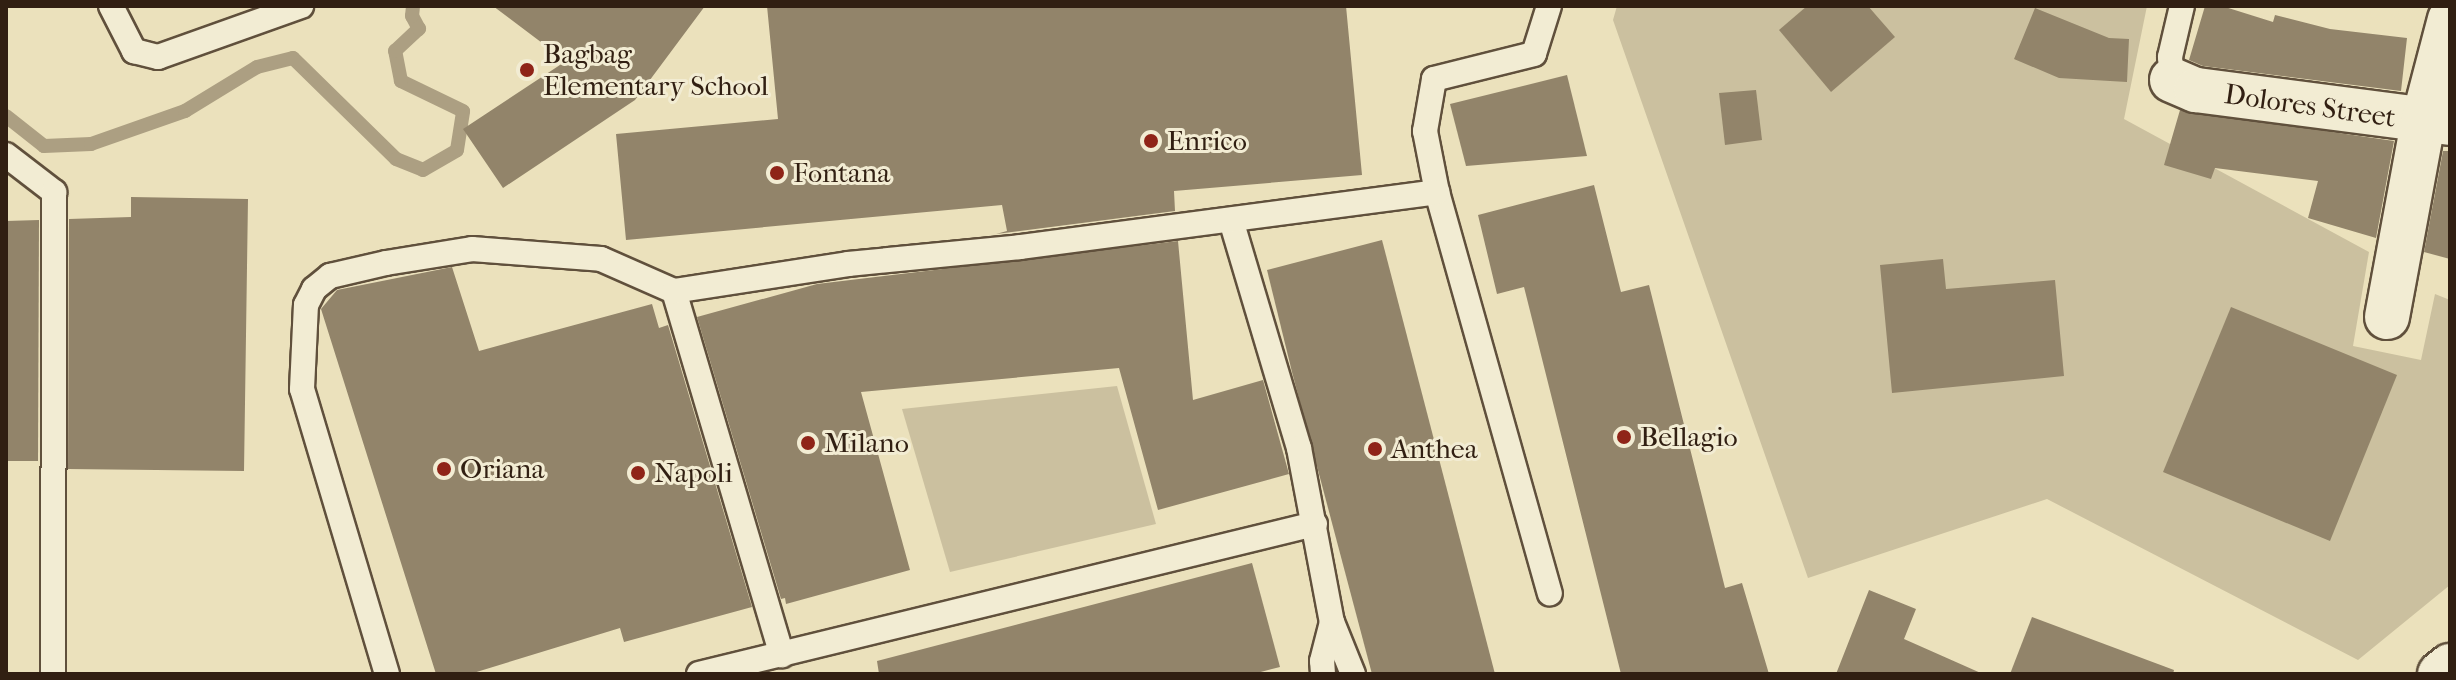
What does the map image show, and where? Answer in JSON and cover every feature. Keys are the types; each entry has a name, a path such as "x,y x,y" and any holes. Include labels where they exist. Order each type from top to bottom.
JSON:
{"street":[{"path":"2387,317 2436,123 2450,19"},
{"name":"Dolores Street","path":"2172,80 2196,90 2436,123"},
{"path":"2440,674 2450,666"}],"lane":[{"path":"111,6 134,51 158,57 301,6"},
{"path":"1549,6 1534,54 1434,79 1425,131 1437,192 1550,593"},
{"path":"2172,80 2170,57 2182,6"},
{"path":"6,155 54,192 53,674"},
{"path":"387,674 302,389 306,305 314,289 330,276 472,249 601,259 674,291 848,264 1020,247 1437,192"},
{"path":"1231,220 1299,448 1332,622 1353,674"},
{"path":"674,291 782,655"},
{"path":"699,674 1315,524"},
{"path":"1323,674 1322,661 1332,622"}],"shaded area":[{"path":"1617,6 2147,6 2124,119 2369,252 2353,346 2421,360 2435,294 2450,300 2450,585 2358,660 2047,499 1808,578 1613,20"},
{"path":"1117,386 1156,524 950,572 902,409"}],"building":[{"path":"493,6 705,6 635,100 503,188 463,129 566,61"},
{"path":"767,6 1346,6 1362,175 1174,191 1175,211 996,234 1007,231 1002,205 626,240 616,134 778,119"},
{"path":"1807,6 1868,6 1895,37 1831,92 1779,30"},
{"path":"2205,6 2222,6 2273,22 2275,15 2330,29 2407,38 2401,91 2203,66 2189,60"},
{"path":"2035,8 2109,38 2129,39 2127,82 2059,78 2014,59"},
{"path":"1567,75 1587,156 1466,166 1450,104"},
{"path":"1756,90 1762,140 1725,145 1719,93"},
{"path":"2180,110 2394,141 2376,238 2308,218 2318,181 2215,168 2211,179 2164,165"},
{"path":"2443,151 2450,151 2450,259 2424,252"},
{"path":"1594,185 1621,292 1649,285 1725,588 1742,583 1769,674 1621,674 1524,287 1497,294 1478,215"},
{"path":"131,197 248,199 244,471 68,469 69,219 131,217"},
{"path":"39,220 38,461 6,461 6,221"},
{"name":"Anthea","path":"1382,240 1495,674 1372,674 1292,372 1267,270"},
{"path":"1178,241 1193,400 1263,380 1289,474 1158,510 1119,368 861,392 910,570 786,604 785,598 781,599 697,317 817,284"},
{"path":"1943,259 1946,289 2055,280 2064,376 1892,393 1880,265"},
{"path":"452,267 479,351 652,304 659,328 668,325 752,607 624,642 620,628 470,674 436,674 321,309 337,290"},
{"path":"2231,307 2397,375 2330,541 2163,472"},
{"path":"1252,563 1280,667 1253,674 879,674 877,661"},
{"path":"1869,590 1916,609 1904,639 1983,674 1836,674"},
{"path":"2032,617 2174,670 2173,674 2010,674"}],"waterway":[{"path":"6,116 44,146 91,144 185,111 257,67 293,58 396,159 423,170 457,150 463,111 401,81 395,51 419,29 412,16 413,6"}],"place":[{"name":"Bagbag Elementary School","path":"527,70"},
{"name":"Enrico","path":"1151,141"},
{"name":"Fontana","path":"777,173"},
{"name":"Bellagio","path":"1624,437"},
{"name":"Milano","path":"808,443"},
{"name":"Anthea","path":"1375,449"},
{"name":"Oriana","path":"444,469"},
{"name":"Napoli","path":"638,473"}]}
